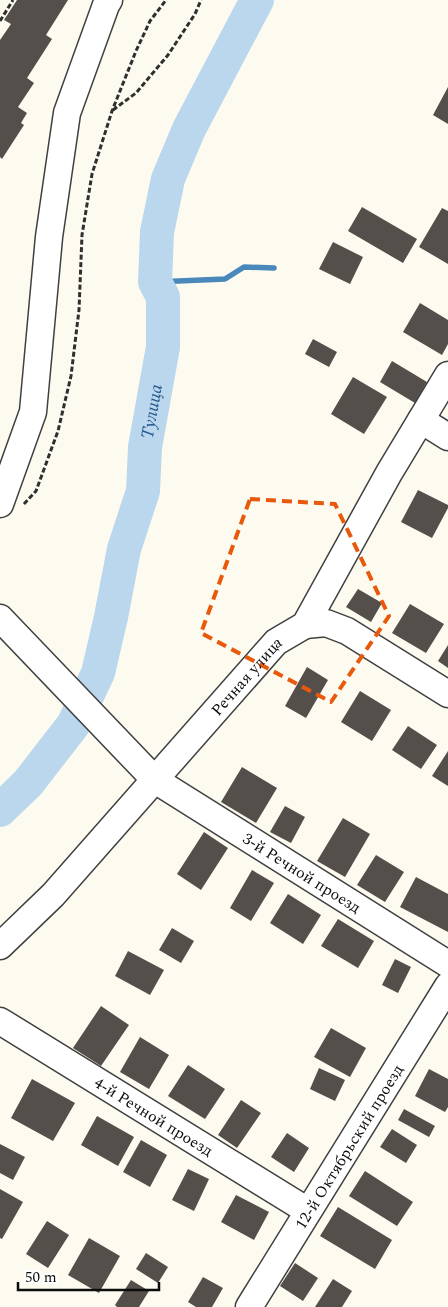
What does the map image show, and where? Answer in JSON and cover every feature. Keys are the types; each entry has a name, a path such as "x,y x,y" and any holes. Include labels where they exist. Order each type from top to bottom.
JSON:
{"street":[{"path":"9,507 33,412 49,237 67,113 109,0"},
{"path":"305,625 389,473 448,375"},
{"path":"421,420 448,438"},
{"name":"3-й Речной проезд","path":"0,618 155,780 448,964"},
{"path":"305,625 326,622 347,631 448,694"},
{"name":"Речная улица","path":"0,946 53,894 276,642 305,625"},
{"name":"12-й Октябрьский проезд","path":"249,1307 448,986"},
{"name":"4-й Речной проезд","path":"0,1021 308,1211"}],"path":[{"path":"0,20 13,0"},
{"path":"9,507 36,492 58,431 71,376 79,310 82,235 90,182 112,111 136,51 150,21 166,0"},
{"path":"112,111 136,93 168,55 195,14 201,0"}],"highlighted area":[{"path":"250,499 335,504 389,616 331,702 201,633"}],"building":[{"path":"17,0 68,0 46,35 52,39 27,78 34,83 18,107 27,113 21,123 24,125 2,159 0,157 0,40 11,24 4,20"},
{"path":"448,87 448,124 433,115"},
{"path":"362,207 417,239 403,263 348,231"},
{"path":"442,208 448,211 448,264 419,247"},
{"path":"333,242 363,257 350,284 319,269"},
{"path":"420,303 448,320 448,344 442,355 403,332"},
{"path":"313,339 337,352 329,367 305,354"},
{"path":"392,361 427,382 415,403 380,382"},
{"path":"353,377 387,397 364,434 331,414"},
{"path":"418,490 448,505 432,538 401,522"},
{"path":"358,589 382,603 371,622 346,607"},
{"path":"410,604 444,624 426,653 392,633"},
{"path":"448,645 448,668 438,661"},
{"path":"307,667 328,680 306,718 285,706"},
{"path":"360,691 391,710 372,741 341,722"},
{"path":"408,726 437,745 421,769 392,750"},
{"path":"448,751 448,786 432,776"},
{"path":"242,767 277,788 256,823 221,802"},
{"path":"285,806 305,817 291,843 270,832"},
{"path":"343,818 370,834 345,877 317,861"},
{"path":"204,832 228,848 201,890 177,874"},
{"path":"376,855 404,872 385,902 357,885"},
{"path":"252,870 274,883 251,921 230,908"},
{"path":"416,877 448,894 448,932 400,907"},
{"path":"288,894 321,915 303,944 270,923"},
{"path":"338,919 374,941 358,968 321,946"},
{"path":"172,928 194,941 181,963 159,950"},
{"path":"128,951 164,970 150,995 115,976"},
{"path":"395,959 411,967 398,993 382,985"},
{"path":"101,1006 129,1025 101,1066 73,1048"},
{"path":"331,1028 366,1048 350,1077 314,1057"},
{"path":"140,1037 169,1055 149,1089 120,1072"},
{"path":"188,1065 225,1089 205,1119 168,1096"},
{"path":"319,1068 345,1080 335,1101 310,1089"},
{"path":"429,1069 448,1079 448,1107 445,1112 415,1096"},
{"path":"32,1079 75,1103 53,1141 11,1118"},
{"path":"241,1100 261,1113 237,1148 218,1135"},
{"path":"404,1109 435,1126 429,1137 398,1120"},
{"path":"97,1116 134,1137 118,1166 81,1145"},
{"path":"392,1129 417,1145 406,1163 380,1147"},
{"path":"287,1133 309,1148 294,1172 271,1157"},
{"path":"141,1140 167,1155 150,1187 123,1172"},
{"path":"0,1144 25,1157 13,1180 0,1173"},
{"path":"188,1169 209,1179 194,1211 172,1200"},
{"path":"365,1171 413,1202 397,1226 349,1196"},
{"path":"0,1189 23,1202 2,1239 0,1238"},
{"path":"236,1195 269,1212 254,1240 221,1222"},
{"path":"338,1207 392,1240 375,1269 320,1236"},
{"path":"47,1221 69,1235 48,1268 26,1254"},
{"path":"89,1238 120,1256 99,1293 68,1275"},
{"path":"146,1253 168,1267 158,1283 136,1269"},
{"path":"295,1263 318,1278 303,1301 280,1286"},
{"path":"203,1277 223,1288 212,1307 196,1307 188,1302"},
{"path":"333,1279 352,1291 342,1307 315,1307"},
{"path":"131,1280 149,1291 139,1307 117,1307 115,1305"}],"waterway":[{"name":"Тулица","path":"0,810 28,783 73,725 98,673 124,549 143,491 145,447 163,347 163,297 155,282 157,232 168,179 189,129 257,0"},
{"path":"155,282 225,279 244,267 274,268"}]}
